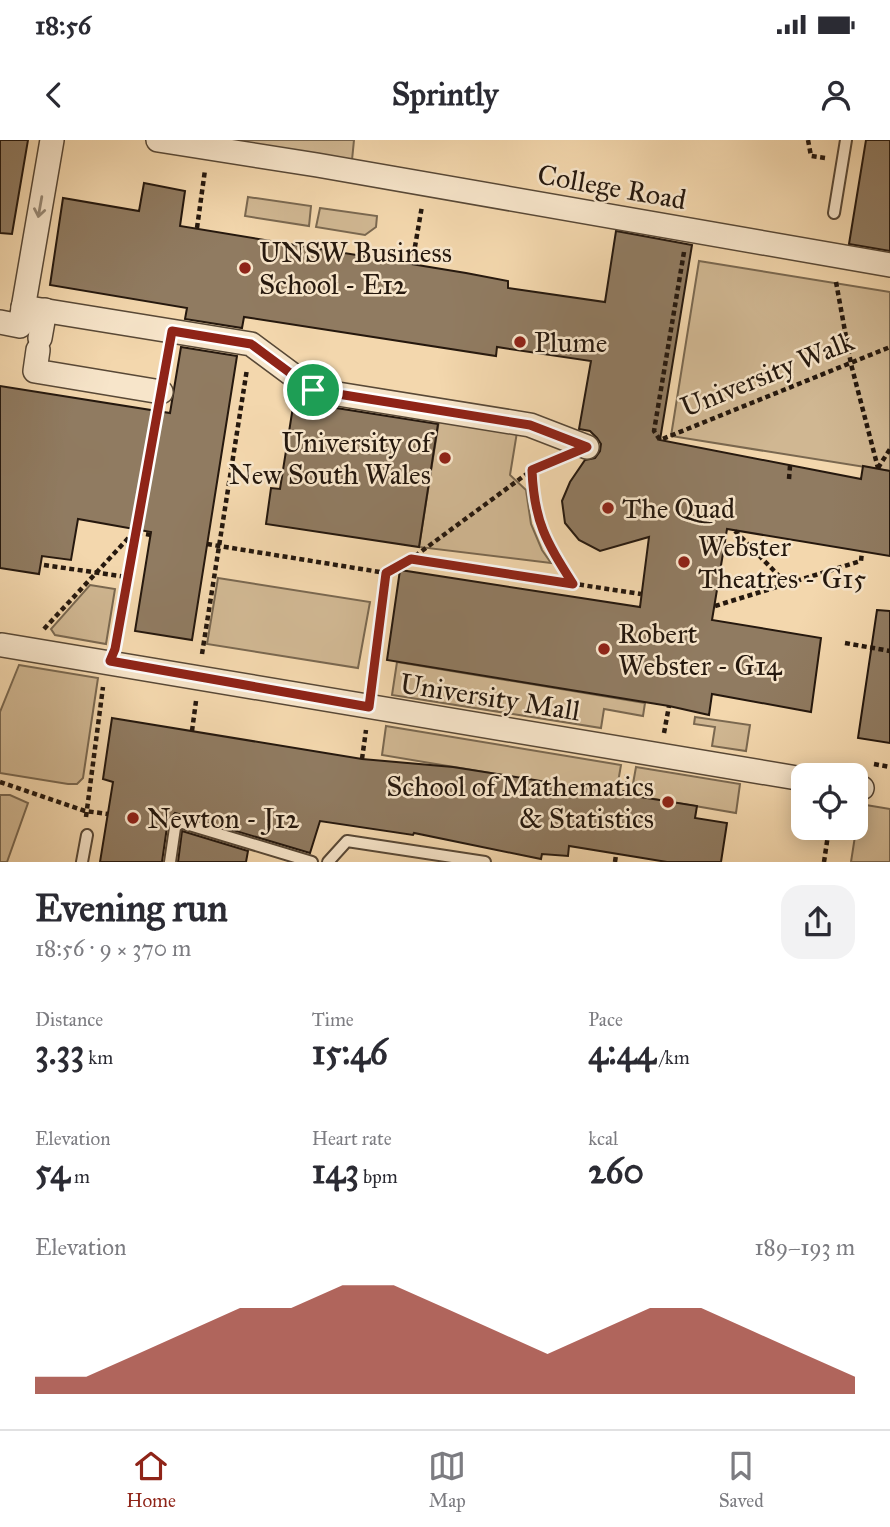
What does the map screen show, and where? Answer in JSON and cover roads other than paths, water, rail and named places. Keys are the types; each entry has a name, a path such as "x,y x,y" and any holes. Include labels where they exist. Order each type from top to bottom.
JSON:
{"street":[{"path":"52,140 22,316 39,344 35,371 160,392"},
{"name":"College Road","path":"158,140 890,265"},
{"path":"22,316 251,344 313,390 530,425 587,447"},
{"name":"University Mall","path":"2,645 791,777"}],"lane":[{"path":"834,213 846,140"},
{"path":"170,862 176,821 312,862"},
{"path":"82,862 87,835"},
{"path":"328,862 347,841 415,858 485,862"}],"place":[{"name":"UNSW Business School - E12","path":"245,268"},
{"name":"Plume","path":"520,342"},
{"name":"University of New South Wales","path":"445,458"},
{"name":"The Quad","path":"608,508"},
{"name":"Webster Theatres - G15","path":"684,562"},
{"name":"Robert Webster - G14","path":"604,649"},
{"name":"School of Mathematics & Statistics","path":"668,802"},
{"name":"Newton - J12","path":"133,818"}]}
